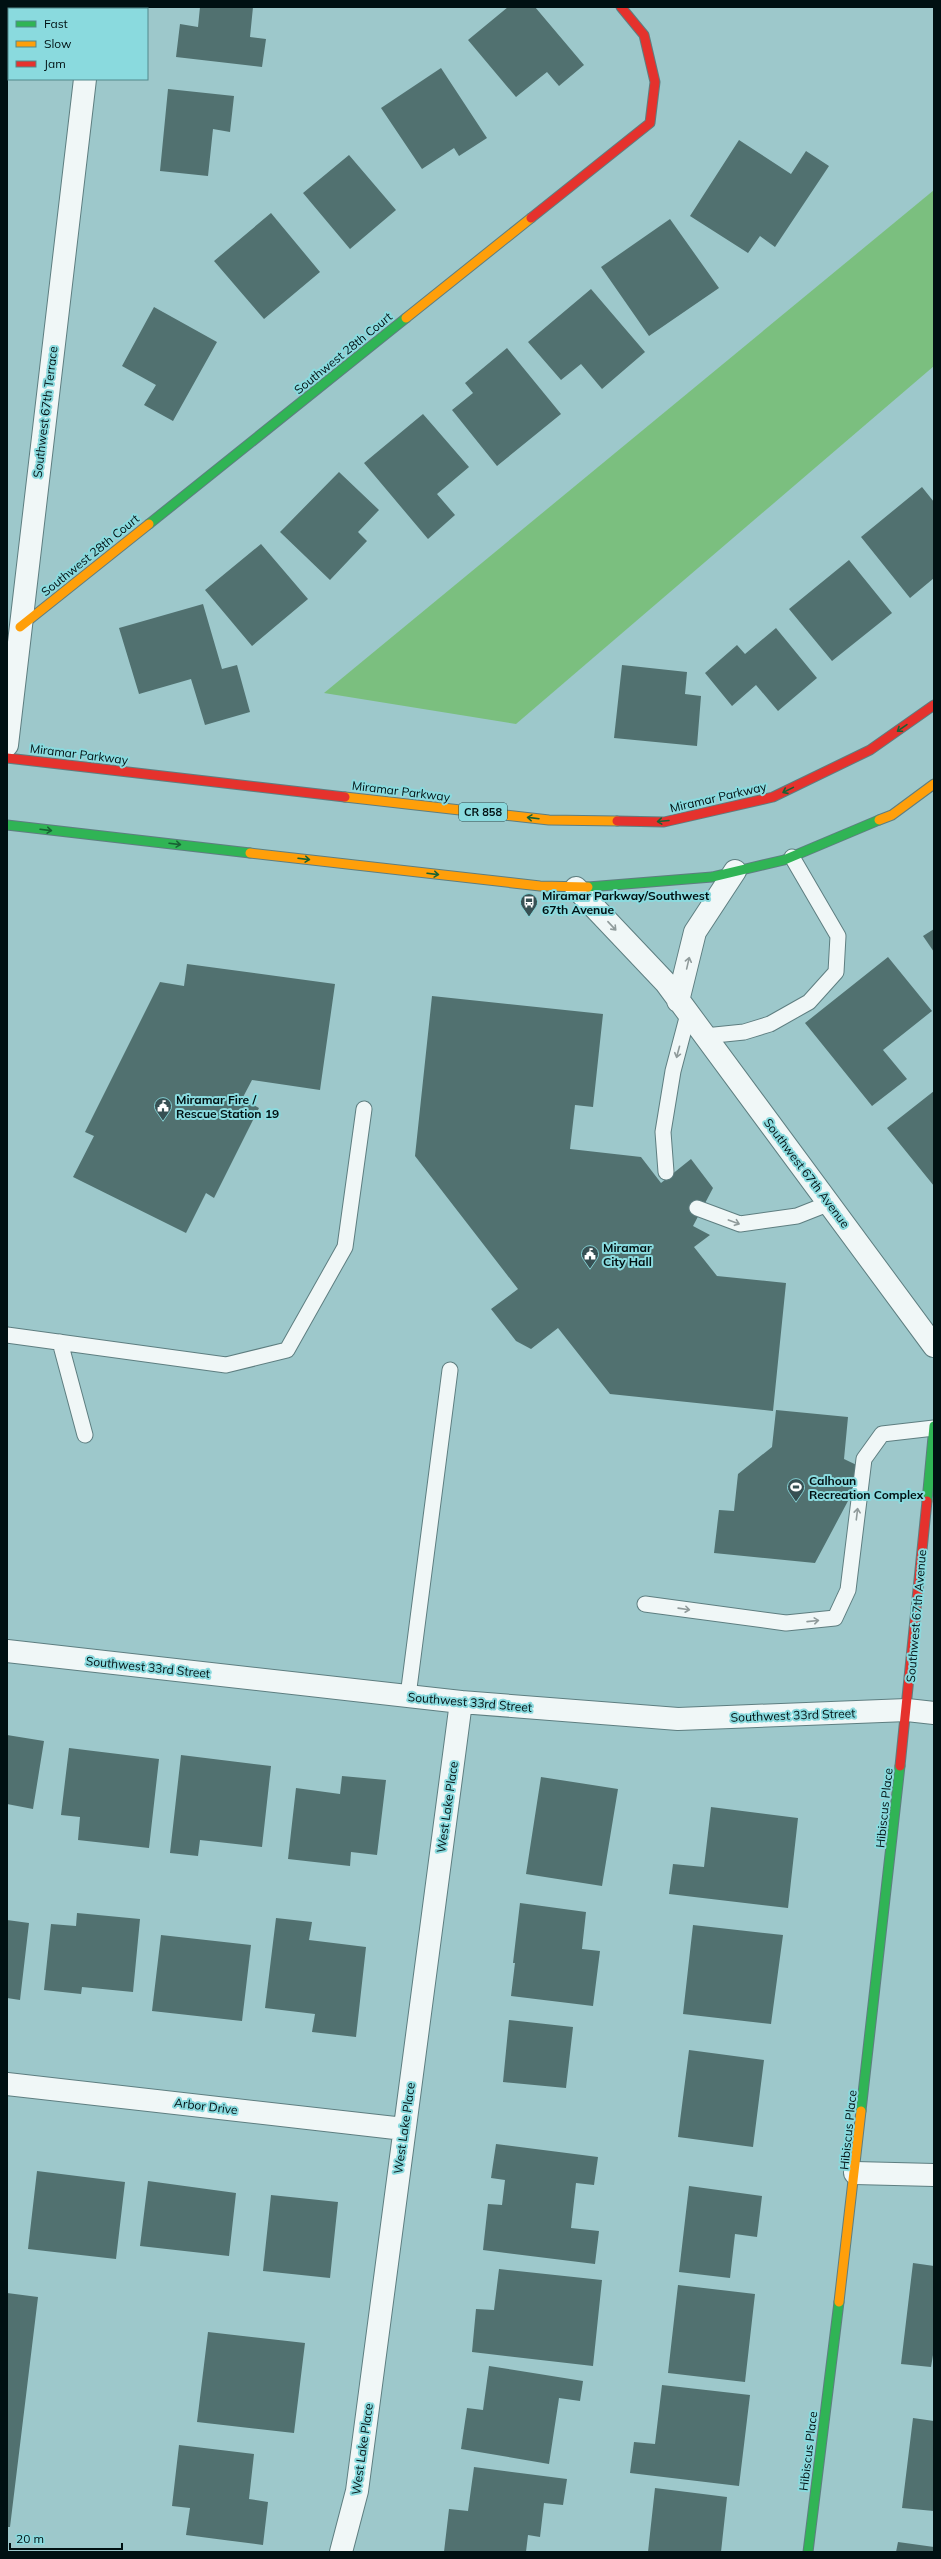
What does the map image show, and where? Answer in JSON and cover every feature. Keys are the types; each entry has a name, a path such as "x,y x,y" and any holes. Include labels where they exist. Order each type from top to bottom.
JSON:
{"street":[{"name":"Southwest 28th Court","path":"20,627 650,123 656,82 644,35 621,7"},
{"name":"Southwest 67th Terrace","path":"7,745 85,80"},
{"name":"Miramar Parkway","path":"7,758 549,820 664,822 773,797 870,750 934,705"},
{"path":"7,825 540,886 576,888 712,877 792,857 892,815 934,784"},
{"path":"683,1007 695,932 735,871"},
{"name":"Southwest 67th Avenue","path":"576,888 666,983 830,1203 934,1346"},
{"name":"Southwest 67th Avenue","path":"907,1710 934,1427"},
{"name":"Southwest 33rd Street","path":"7,1651 461,1702 678,1719 907,1710 934,1713"},
{"name":"West Lake Place","path":"341,2552 357,2491 461,1702"},
{"name":"Hibiscus Place","path":"808,2552 855,2174 907,1710"},
{"name":"Arbor Drive","path":"7,2084 404,2129"},
{"path":"855,2174 934,2175"}],"lane":[{"path":"705,1036 744,1032 770,1024 809,1002 836,972 838,936 792,857"},
{"path":"666,1172 663,1132 683,1007"},
{"path":"7,1335 226,1365 287,1350 345,1247 364,1109"},
{"path":"697,1208 740,1224 797,1216 830,1203"},
{"path":"60,1342 85,1435"},
{"path":"408,1696 450,1370"},
{"path":"645,1604 786,1623 835,1618 848,1590 864,1459 882,1434 934,1427"}],"shaded area":[{"path":"934,190 934,366 516,724 324,693"}],"building":[{"path":"200,7 253,7 250,37 266,39 262,67 176,57 180,24 198,27"},
{"path":"508,7 535,7 584,65 559,86 547,72 516,97 468,40"},
{"path":"441,68 487,138 459,156 454,148 422,169 381,108"},
{"path":"168,89 234,96 230,132 213,129 208,176 160,171"},
{"path":"739,140 791,174 806,151 829,166 775,247 760,236 748,253 690,216"},
{"path":"349,155 396,210 350,249 303,193"},
{"path":"271,213 320,272 264,319 214,261"},
{"path":"670,219 719,288 649,336 601,267"},
{"path":"591,289 645,352 602,389 581,364 561,380 528,342"},
{"path":"154,307 217,342 173,421 144,405 156,385 122,366"},
{"path":"507,348 561,414 497,466 452,410 473,393 465,383"},
{"path":"423,414 469,467 437,494 455,515 428,539 364,463"},
{"path":"339,472 379,510 358,532 367,541 330,580 280,532"},
{"path":"922,487 934,502 934,578 910,598 861,537"},
{"path":"261,544 308,599 252,646 205,590"},
{"path":"849,560 892,613 832,661 789,609"},
{"path":"203,604 222,669 237,665 250,712 205,725 191,679 139,694 119,628"},
{"path":"776,628 817,678 778,711 756,685 732,706 705,673 737,645 745,654"},
{"path":"622,665 687,672 685,694 701,696 697,746 614,738"},
{"path":"934,929 934,952 923,936"},
{"path":"888,957 932,1011 883,1050 907,1079 872,1106 805,1023"},
{"path":"187,964 335,984 320,1090 252,1080 242,1099 259,1108 214,1198 206,1193 186,1233 73,1177 94,1136 85,1132 160,982 184,986"},
{"path":"432,996 603,1014 593,1107 575,1105 570,1149 641,1157 661,1183 691,1159 713,1188 693,1226 710,1235 694,1247 717,1276 786,1283 773,1411 610,1394 558,1328 531,1349 516,1341 491,1309 518,1289 415,1156"},
{"path":"934,1091 934,1186 887,1128"},
{"path":"776,1410 848,1417 844,1459 865,1469 815,1563 714,1553 719,1510 734,1511 738,1474 772,1447"},
{"path":"7,1735 44,1741 33,1809 7,1804"},
{"path":"69,1748 159,1759 149,1848 78,1840 80,1817 61,1815"},
{"path":"181,1755 271,1766 262,1847 200,1840 198,1856 170,1853"},
{"path":"342,1776 386,1780 377,1855 351,1852 350,1866 288,1859 296,1788 340,1794"},
{"path":"541,1777 618,1789 602,1886 526,1874"},
{"path":"711,1807 798,1818 788,1908 669,1894 673,1864 704,1867"},
{"path":"520,1903 586,1912 582,1949 600,1951 593,2006 511,1996"},
{"path":"77,1913 140,1919 133,1992 82,1987 81,1994 44,1990 51,1924 76,1926"},
{"path":"276,1918 312,1922 309,1940 366,1947 356,2037 312,2032 315,2014 265,2008"},
{"path":"7,1920 29,1923 20,2000 7,1998"},
{"path":"693,1925 783,1935 771,2024 683,2014"},
{"path":"161,1935 251,1945 242,2021 152,2011"},
{"path":"509,2020 573,2027 566,2088 503,2082"},
{"path":"689,2050 764,2060 753,2147 678,2137"},
{"path":"496,2144 598,2157 594,2185 576,2183 571,2228 599,2231 595,2264 483,2250 488,2204 502,2205 505,2180 491,2178"},
{"path":"37,2171 125,2182 116,2259 28,2249"},
{"path":"148,2181 236,2193 229,2256 140,2246"},
{"path":"689,2186 762,2196 757,2237 735,2234 730,2278 679,2272"},
{"path":"271,2195 338,2202 330,2278 263,2271"},
{"path":"913,2263 934,2266 934,2349 931,2367 901,2364"},
{"path":"499,2269 602,2280 593,2366 472,2352 476,2309 494,2310"},
{"path":"678,2285 755,2294 745,2382 668,2373"},
{"path":"7,2293 38,2297 10,2527 7,2527"},
{"path":"208,2332 305,2343 294,2433 197,2422"},
{"path":"489,2366 583,2381 580,2401 559,2398 549,2464 461,2449 467,2408 483,2410"},
{"path":"662,2385 750,2395 739,2486 630,2473 634,2442 655,2444"},
{"path":"913,2418 934,2421 934,2511 902,2508"},
{"path":"179,2445 254,2454 249,2499 268,2502 263,2545 186,2535 190,2508 172,2506"},
{"path":"474,2467 567,2479 563,2505 544,2503 540,2537 528,2535 526,2552 444,2552 449,2509 468,2511"},
{"path":"655,2488 727,2497 721,2552 648,2552"},
{"path":"898,2542 934,2547 934,2552 896,2552"}],"traffic: fast":[{"path":"149,524 406,318"},
{"path":"588,887 712,877 784,860 879,820"},
{"path":"7,825 250,853"},
{"path":"927,1501 934,1426"},
{"path":"861,2111 900,1766"},
{"path":"808,2552 839,2302"}],"traffic: slow":[{"path":"406,318 531,218"},
{"path":"20,627 149,524"},
{"path":"879,820 892,815 934,784"},
{"path":"345,797 549,820 617,821"},
{"path":"250,853 540,886 588,887"},
{"path":"839,2302 861,2111"}],"traffic: jam":[{"path":"531,218 650,123 655,82 644,35 621,7"},
{"path":"617,821 664,822 773,797 870,750 934,705"},
{"path":"7,758 345,797"},
{"path":"900,1766 927,1501"}],"place":[{"name":"Miramar Parkway/Southwest 67th Avenue","path":"529,917"},
{"name":"Miramar Fire / Rescue Station 19","path":"163,1121"},
{"name":"Miramar City Hall","path":"590,1269"},
{"name":"Calhoun Recreation Complex","path":"796,1502"}]}
